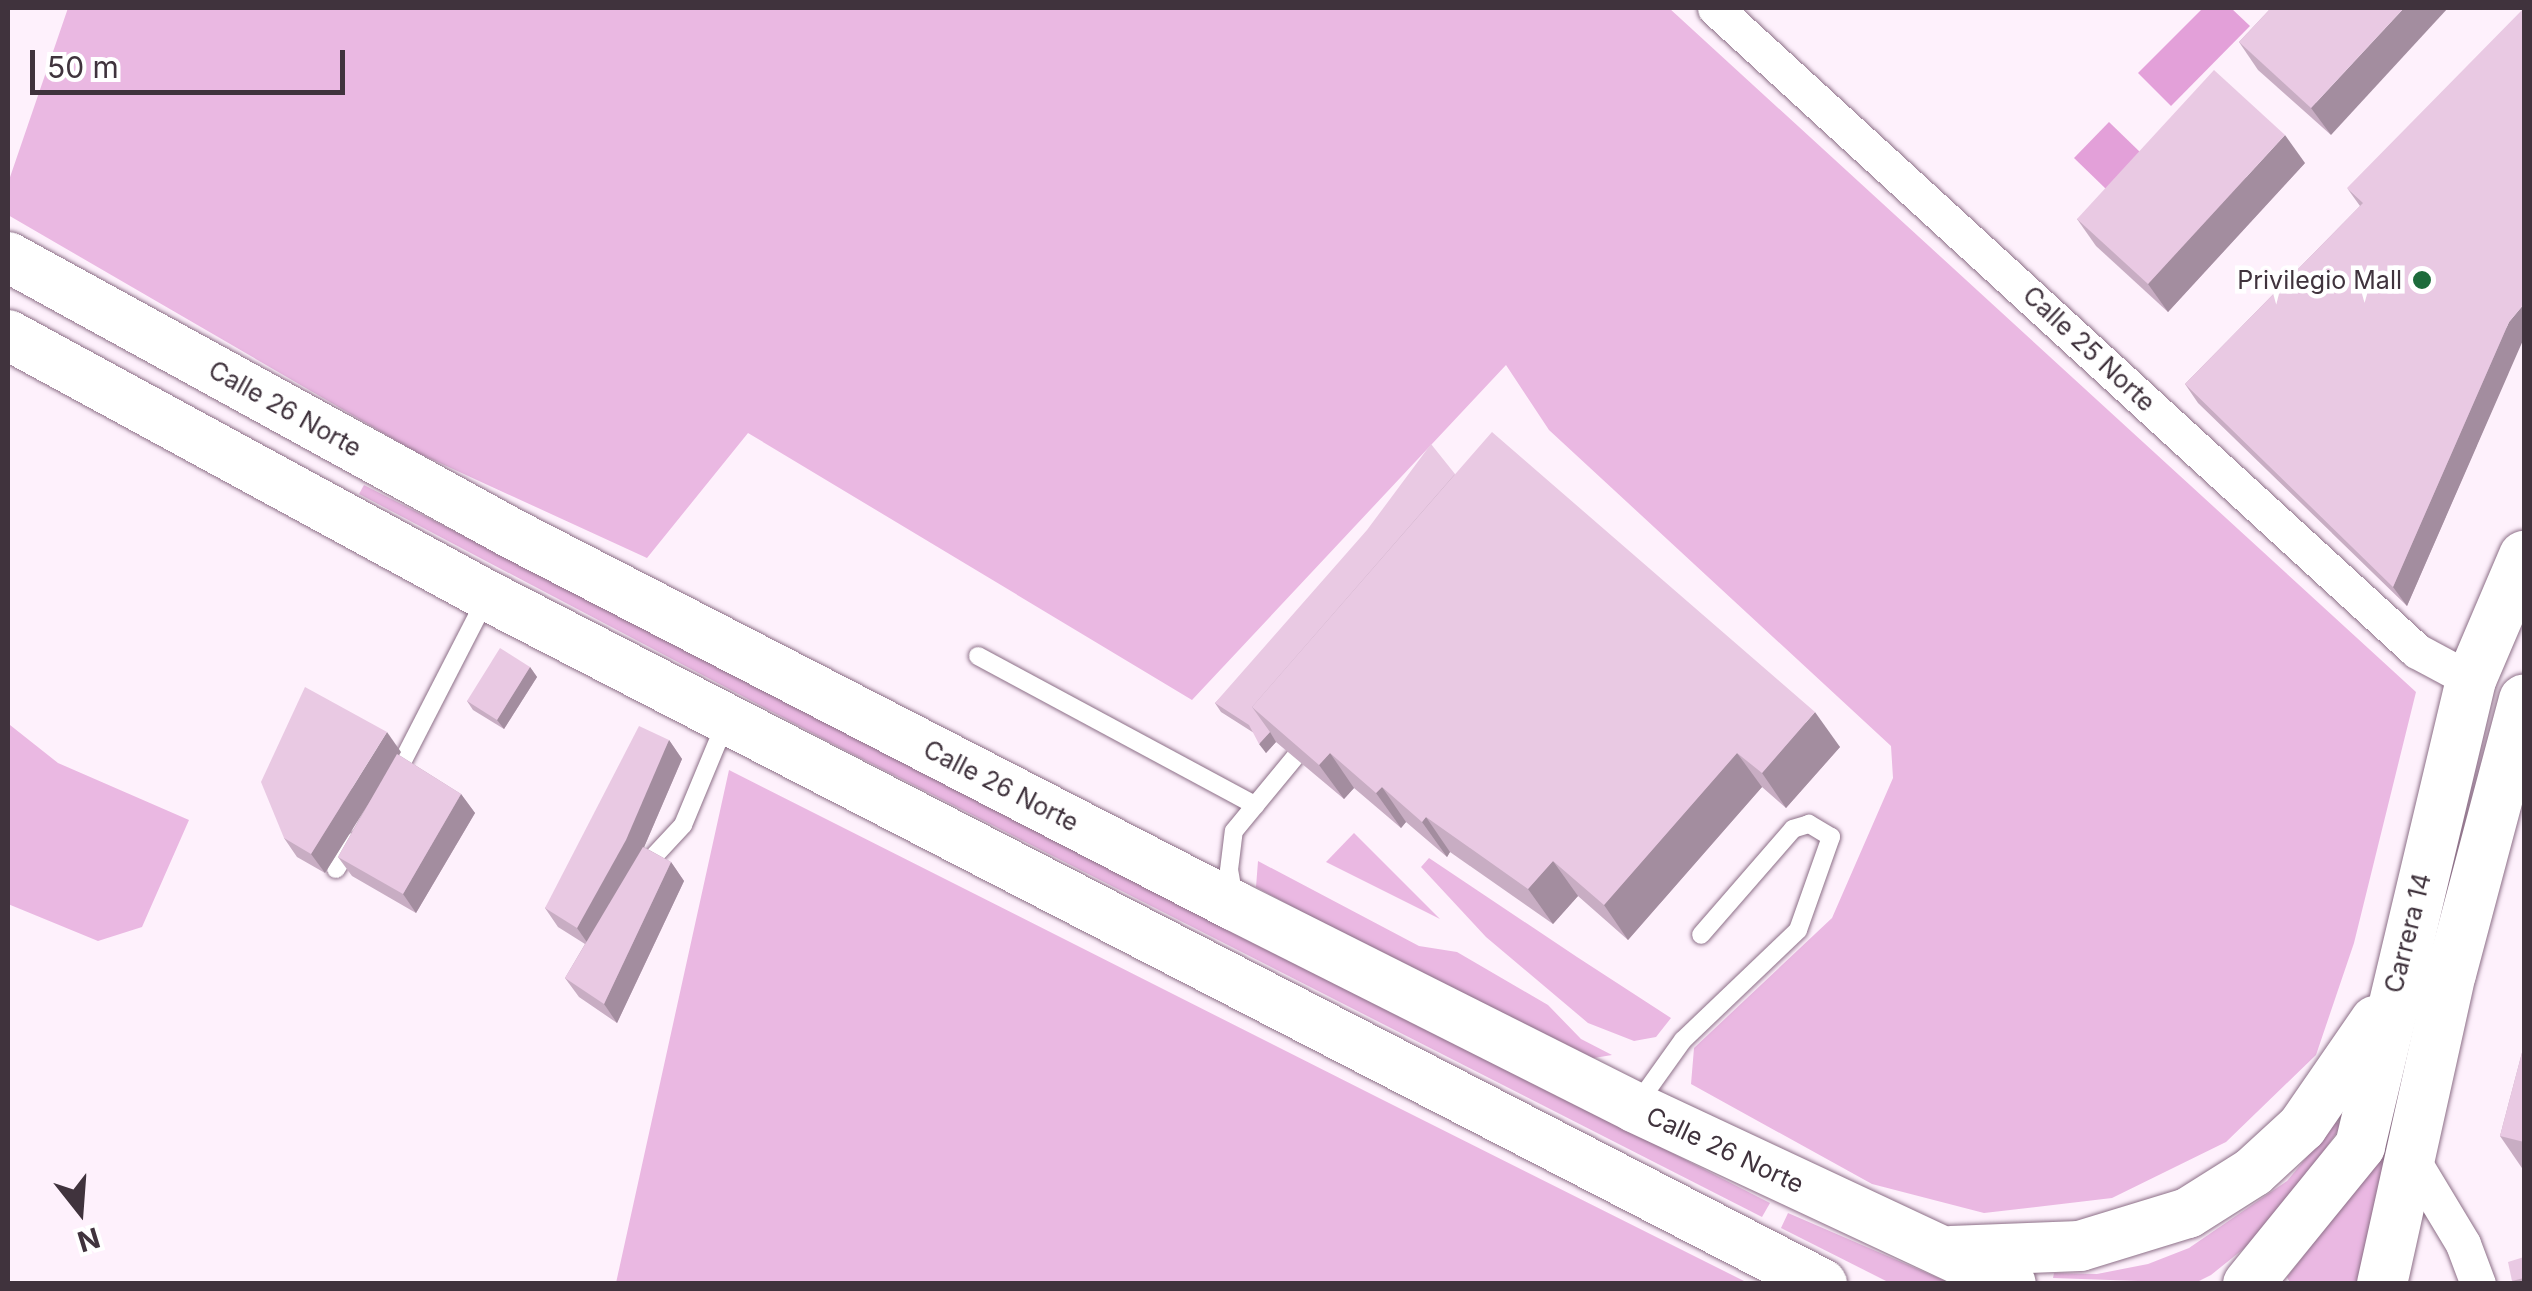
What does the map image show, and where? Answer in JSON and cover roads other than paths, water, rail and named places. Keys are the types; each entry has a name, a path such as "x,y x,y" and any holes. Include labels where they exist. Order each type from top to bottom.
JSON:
{"street":[{"name":"Calle 25 Norte","path":"1716,8 2417,651 2471,680"},
{"name":"Calle 26 Norte","path":"17,262 512,534 1235,906 1634,1107 1951,1251 2010,1284"},
{"path":"8,335 483,594 1822,1284"},
{"name":"Carrera 14","path":"2248,1284 2360,1146 2394,986 2471,680 2524,556"},
{"name":"Carrera 14","path":"2382,1284 2451,974 2524,700"},
{"path":"1951,1251 2080,1246 2136,1234 2204,1204 2302,1127 2352,1063 2394,986"},
{"path":"2412,1160 2463,1244 2478,1284"}],"lane":[{"path":"378,802 483,594"},
{"path":"978,656 1255,805"},
{"path":"632,887 683,824 727,718"},
{"path":"1235,906 1229,870 1234,831 1295,757"},
{"path":"336,869 368,819"},
{"path":"1634,1107 1682,1040 1798,930 1831,837 1808,824 1794,830 1702,935"}],"place":[{"name":"Privilegio Mall","path":"2422,280"}]}
